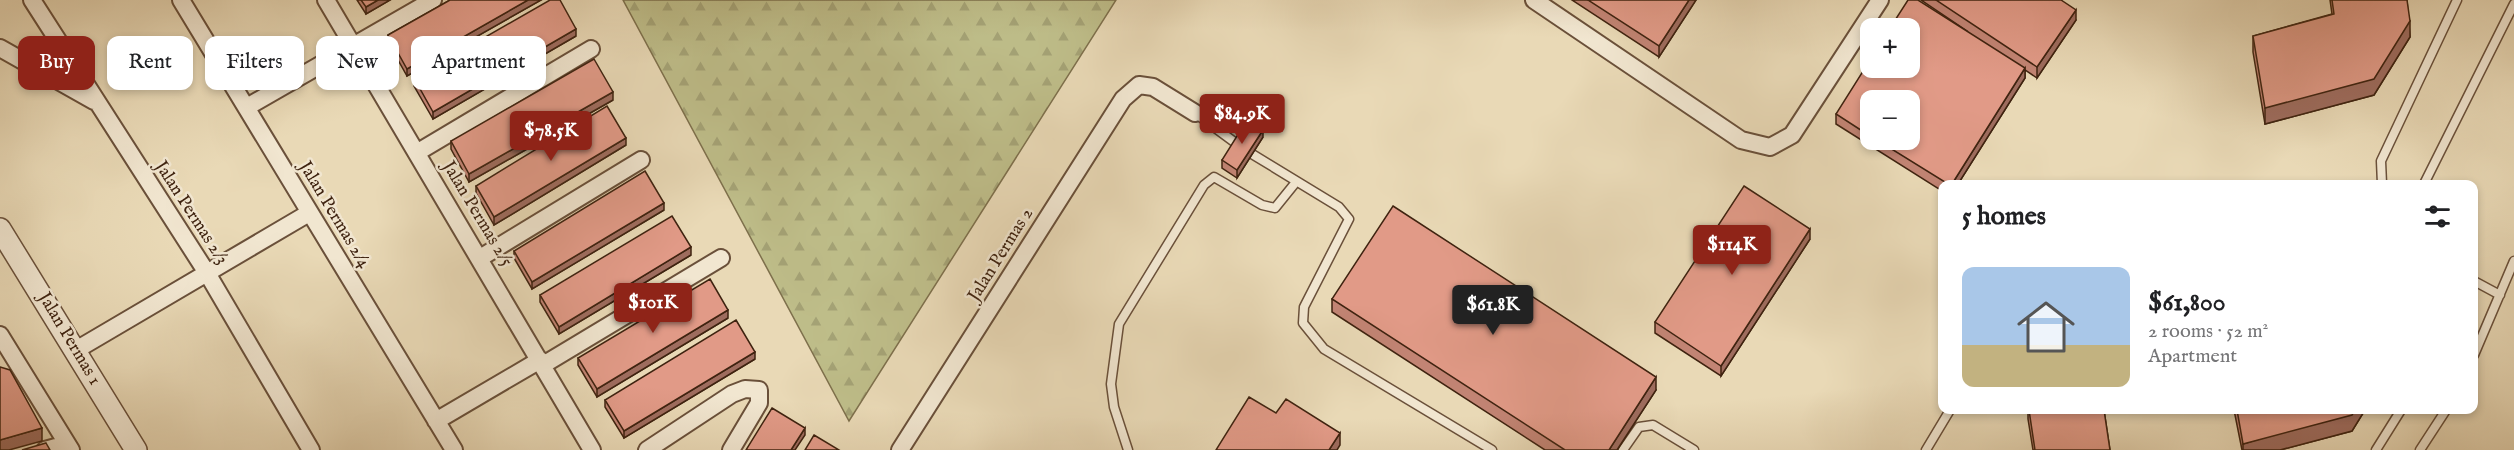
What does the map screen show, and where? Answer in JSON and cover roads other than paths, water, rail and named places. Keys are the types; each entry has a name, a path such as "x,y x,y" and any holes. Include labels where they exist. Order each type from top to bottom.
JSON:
{"street":[{"name":"Jalan Permas 2/3","path":"32,0 207,273 311,450"},
{"name":"Jalan Permas 2/4","path":"181,0 454,450"},
{"name":"Jalan Permas 2/5","path":"326,0 348,36"},
{"path":"371,36 433,0"},
{"path":"1534,0 1741,140 1770,147 1792,135 1880,0"},
{"path":"0,48 95,101"},
{"path":"418,152 591,49"},
{"path":"247,107 316,68"},
{"name":"Jalan Permas 2","path":"900,450 1123,99 1139,85 1153,87 1195,113"},
{"name":"Jalan Permas 2/5","path":"381,90 592,450"},
{"path":"480,258 641,160"},
{"path":"76,350 309,213"},
{"name":"Jalan Permas 1","path":"0,229 136,450"},
{"path":"436,421 721,258"},
{"path":"2,343 69,447 45,450"},
{"path":"647,450 732,394 745,388 759,390 759,403 731,450"}],"lane":[{"path":"2382,180 2381,161 2457,0"},
{"path":"2426,180 2514,4"},
{"path":"1195,113 1237,144"},
{"path":"1252,154 1339,207 1349,219 1343,235 1304,307 1303,323 1324,349 1492,450"},
{"path":"1128,450 1114,406 1111,384 1119,324 1204,185 1214,177 1262,205 1275,208 1296,182"},
{"path":"2478,342 2514,261"},
{"path":"2478,283 2500,295"},
{"path":"1926,450 1948,414"},
{"path":"2376,450 2398,414"},
{"path":"2420,450 2443,414"},
{"path":"1623,450 1639,427 1653,425 1694,450"}]}
